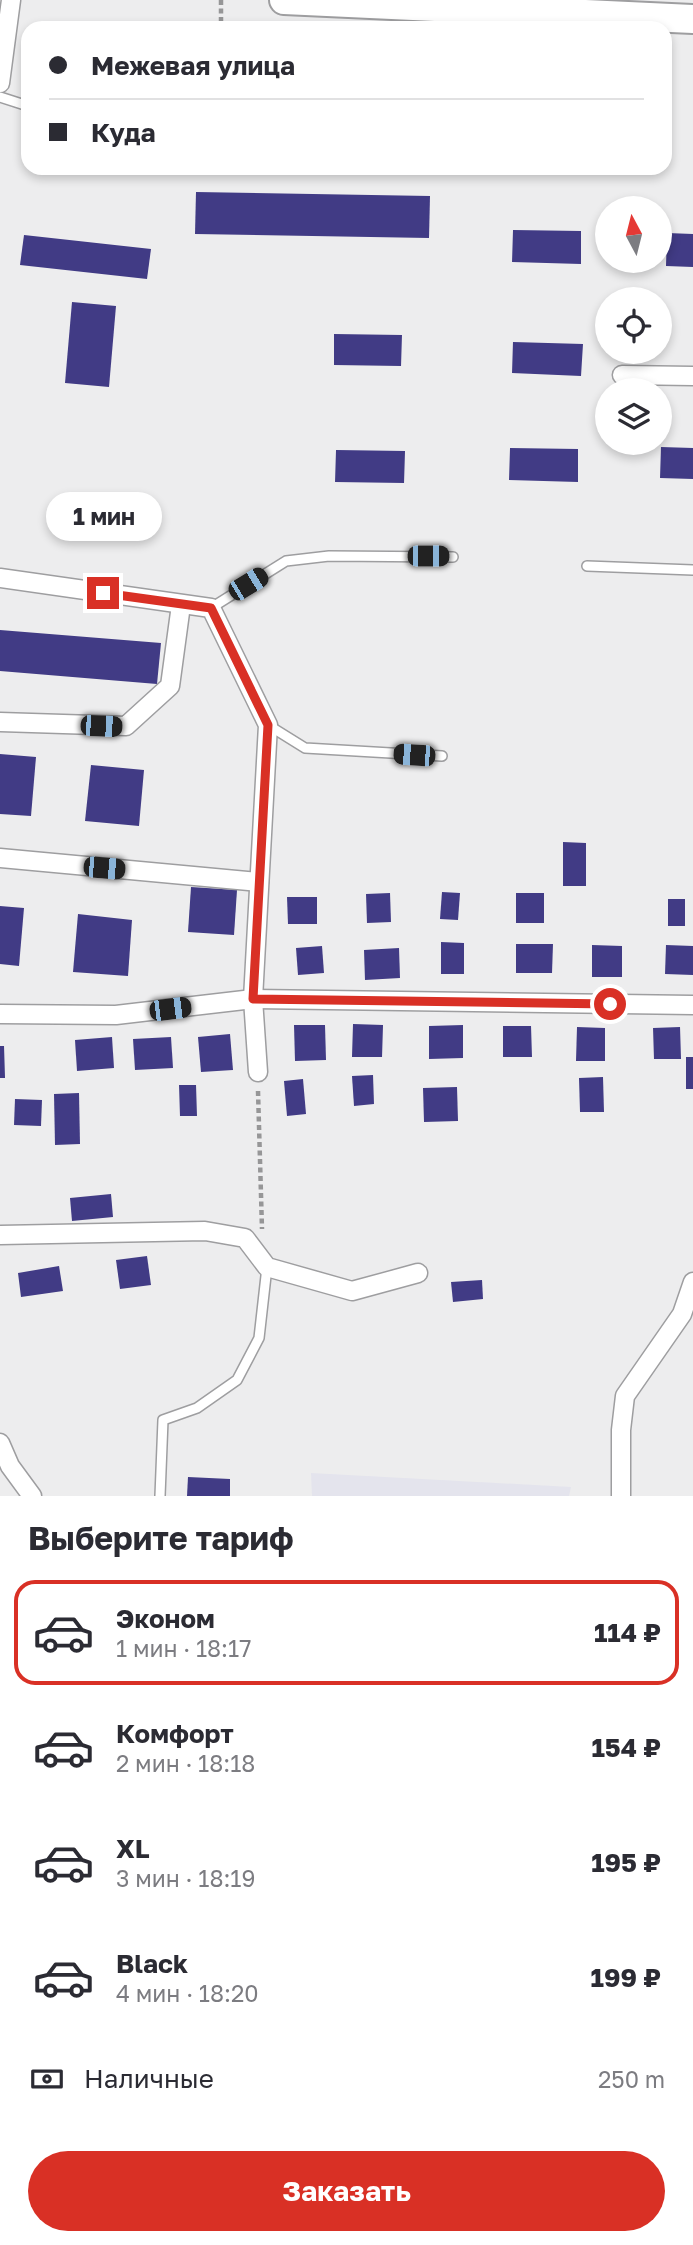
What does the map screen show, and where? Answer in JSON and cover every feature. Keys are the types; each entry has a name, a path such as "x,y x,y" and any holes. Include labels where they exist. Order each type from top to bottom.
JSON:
{"main road":[{"path":"284,0 693,19"}],"street":[{"path":"0,83 12,0"},
{"path":"622,375 693,376"},
{"path":"0,579 211,608 268,725 253,999 258,1072"},
{"path":"0,722 126,726 170,686 181,605"},
{"path":"0,858 259,882"},
{"path":"0,1014 116,1015 253,999 693,1005"},
{"path":"0,1235 205,1231 244,1238 267,1267 352,1292 418,1273"},
{"path":"621,1496 621,1430 625,1396 682,1314 693,1282"},
{"path":"0,1443 10,1466 32,1496"}],"lane":[{"path":"0,97 21,104"},
{"path":"211,608 286,561 329,556 453,557"},
{"path":"587,565 693,570"},
{"path":"268,725 305,748 442,756"},
{"path":"160,1496 163,1420 197,1408 237,1380 259,1338 267,1267"}],"path":[{"path":"221,0 221,21"},
{"path":"258,1072 262,1239 267,1267"}],"shaded area":[{"path":"311,1473 571,1487 569,1496 312,1496"}],"building":[{"path":"196,192 430,196 429,238 195,234"},
{"path":"513,230 581,231 581,264 512,262"},
{"path":"672,233 693,234 693,267 672,266"},
{"path":"24,235 151,249 147,279 20,265"},
{"path":"72,302 116,306 109,387 65,383"},
{"path":"334,334 402,335 401,366 334,365"},
{"path":"513,342 583,344 581,376 512,373"},
{"path":"672,447 693,448 693,479 660,478 661,455 672,455"},
{"path":"510,448 578,449 578,482 509,480"},
{"path":"336,450 405,451 404,483 335,482"},
{"path":"0,630 161,643 157,684 0,671"},
{"path":"0,754 36,757 31,816 0,814"},
{"path":"91,765 144,770 139,826 85,821"},
{"path":"563,842 586,843 586,886 563,886"},
{"path":"191,887 237,890 234,935 188,932"},
{"path":"442,892 460,893 458,920 440,919"},
{"path":"390,893 391,922 367,923 366,894"},
{"path":"516,893 544,893 544,923 516,923"},
{"path":"287,897 317,897 317,924 288,924"},
{"path":"668,899 685,899 685,926 668,926"},
{"path":"0,906 24,908 19,966 0,964"},
{"path":"78,914 132,920 128,976 73,972"},
{"path":"441,942 464,943 464,974 441,974"},
{"path":"516,944 553,944 552,973 516,973"},
{"path":"592,945 622,946 622,977 592,977"},
{"path":"666,945 693,946 693,975 665,974"},
{"path":"322,946 324,973 298,975 296,948"},
{"path":"399,948 400,978 365,980 364,950"},
{"path":"353,1024 383,1025 382,1057 352,1057"},
{"path":"294,1025 325,1025 326,1060 295,1061"},
{"path":"463,1025 463,1058 429,1059 429,1026"},
{"path":"503,1026 531,1026 532,1057 503,1057"},
{"path":"577,1027 605,1028 605,1061 576,1061"},
{"path":"680,1027 681,1059 654,1059 653,1028"},
{"path":"230,1034 233,1070 201,1072 198,1037"},
{"path":"112,1037 114,1068 77,1071 75,1040"},
{"path":"171,1037 173,1068 135,1070 133,1039"},
{"path":"0,1046 4,1046 5,1078 0,1078"},
{"path":"686,1057 693,1057 693,1089 686,1089"},
{"path":"373,1075 374,1104 354,1106 352,1076"},
{"path":"603,1077 604,1112 580,1112 579,1078"},
{"path":"303,1079 306,1114 287,1116 284,1081"},
{"path":"179,1085 196,1085 197,1116 180,1116"},
{"path":"457,1087 458,1121 424,1122 423,1088"},
{"path":"79,1093 80,1144 55,1145 54,1094"},
{"path":"15,1099 42,1100 41,1126 14,1125"},
{"path":"111,1194 113,1217 72,1221 70,1198"},
{"path":"147,1256 151,1285 120,1289 116,1260"},
{"path":"59,1266 63,1291 21,1297 18,1273"},
{"path":"482,1280 483,1299 453,1302 451,1282"},
{"path":"188,1477 230,1479 230,1496 187,1496"}],"route":[{"path":"103,593 211,608 268,725 253,999 610,1004"}]}
